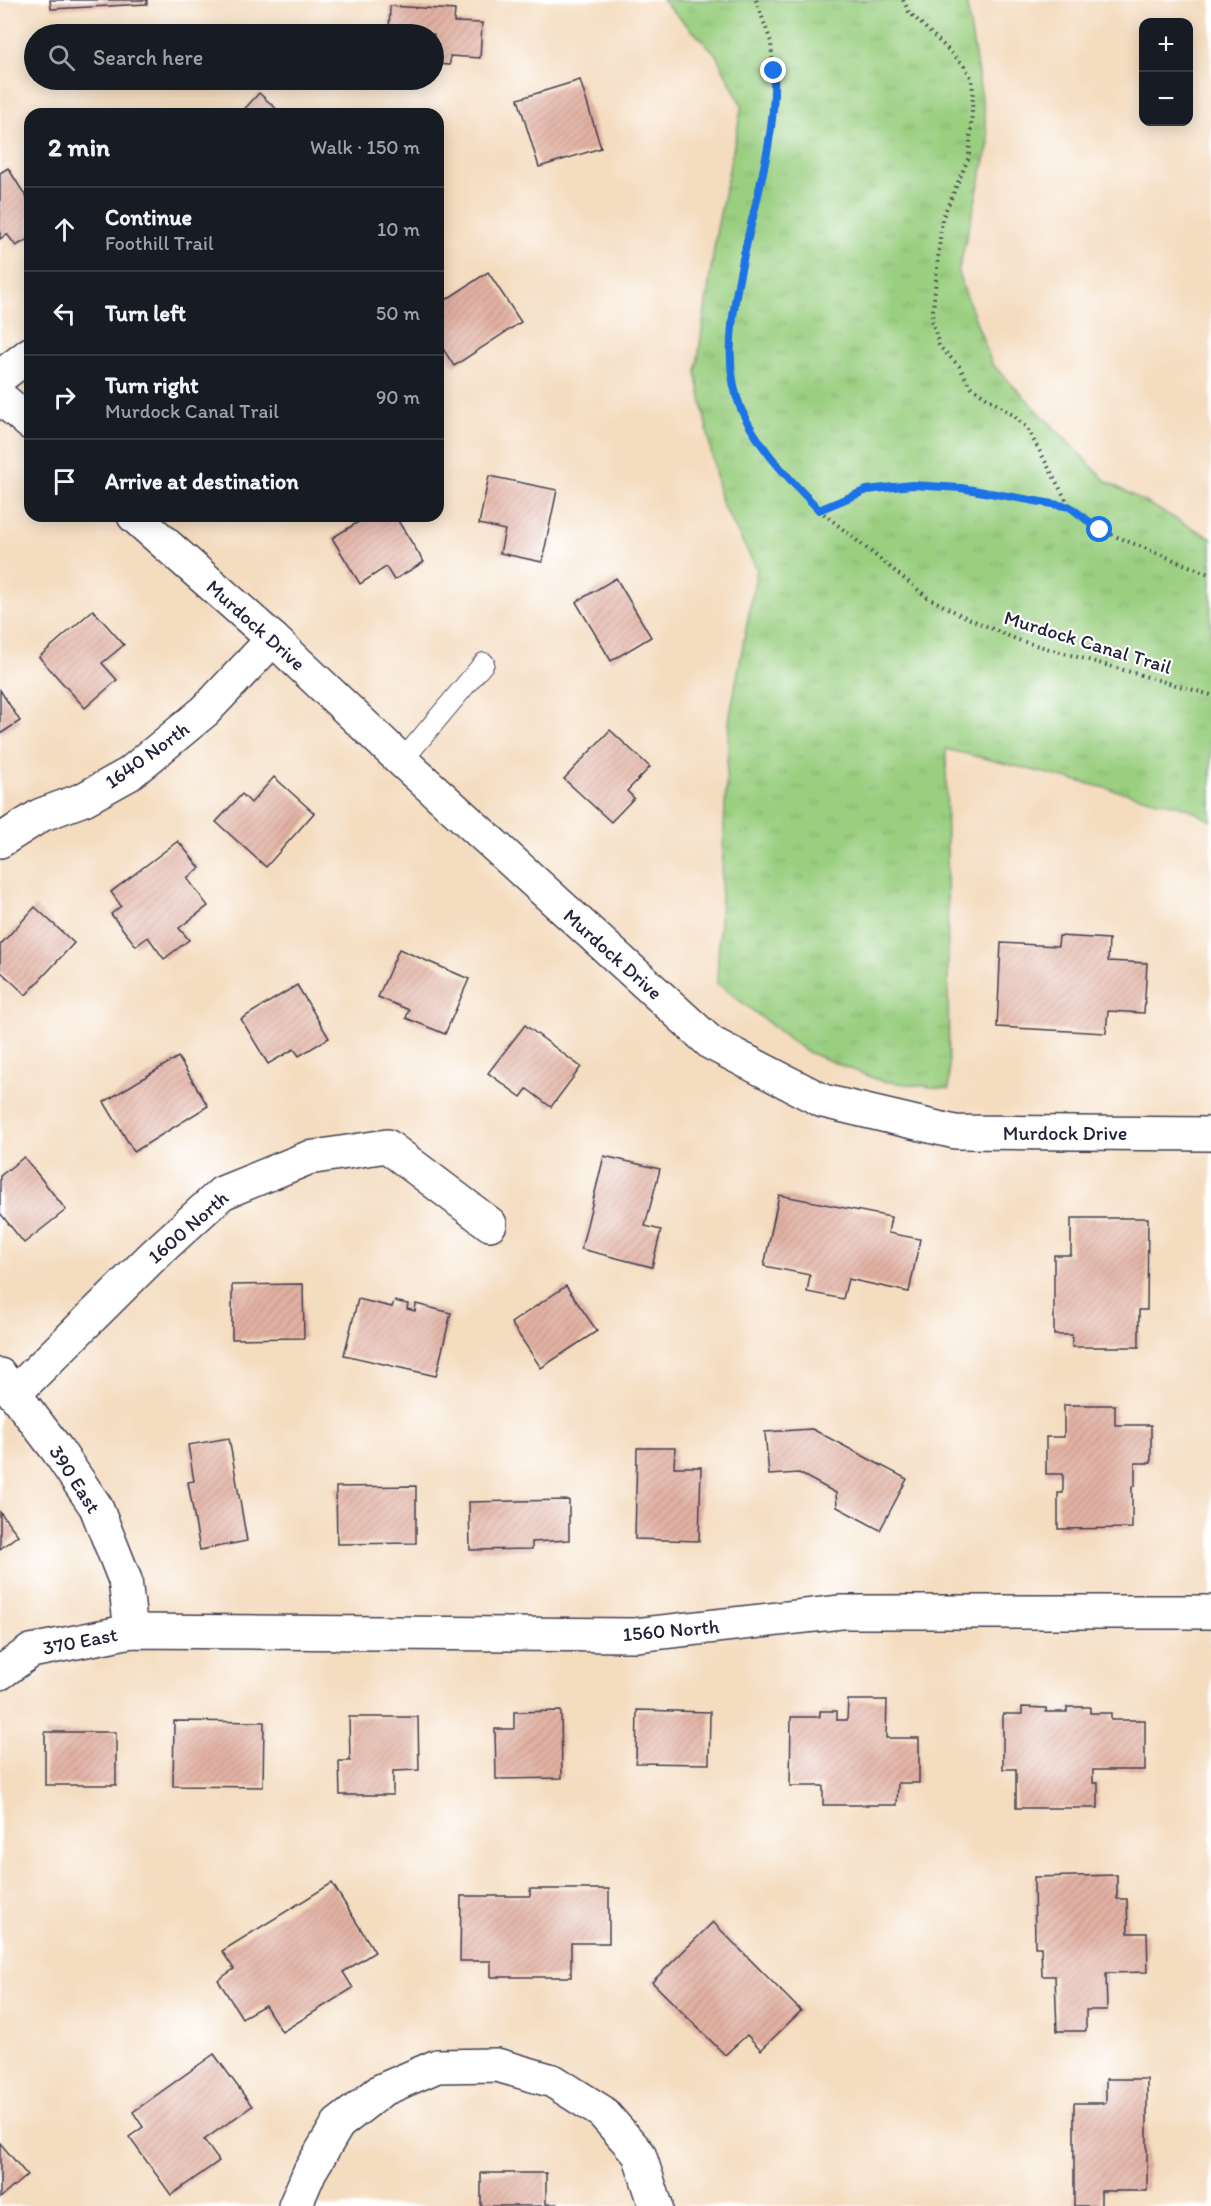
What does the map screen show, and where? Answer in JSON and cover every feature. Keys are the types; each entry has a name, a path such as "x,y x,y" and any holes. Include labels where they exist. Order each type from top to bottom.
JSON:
{"street":[{"path":"0,377 24,359"},
{"path":"0,397 24,418"},
{"name":"Murdock Drive","path":"141,522 273,639 402,761 711,1043 823,1101 955,1132 1211,1134"},
{"name":"1640 North","path":"0,841 41,815 84,799 129,774 205,711 273,639"},
{"name":"1600 North","path":"7,1384 222,1193 308,1158 387,1146 490,1224"},
{"name":"390 East","path":"7,1384 96,1507 125,1580 131,1631"},
{"name":"1560 North","path":"131,1631 635,1635 841,1612 1211,1612"},
{"name":"370 East","path":"0,1673 31,1651 131,1631"},
{"path":"295,2206 310,2171 338,2124 382,2090 436,2066 497,2065 553,2081 602,2112 639,2154 656,2206"}],"lane":[{"path":"402,761 484,663"}],"path":[{"name":"Murdock Canal Trail","path":"756,0 771,42 775,99 771,130 742,256 730,330 731,370 741,407 755,435 776,464 819,510 927,597 1018,640 1211,695"},
{"path":"903,0 909,12 963,64 972,79 969,157 942,219 932,319 939,346 958,366 970,386 1014,416 1027,428 1070,507 1100,530 1211,575"},
{"path":"819,510 867,490 912,485 961,488 1070,507"}],"green space":[{"path":"662,0 966,0 989,143 958,273 992,364 1106,481 1211,538 1211,821 1188,808 946,749 949,1089 881,1081 805,1051 717,983 729,721 757,569 721,502 696,372 717,229 742,106 715,53"}],"building":[{"path":"50,0 147,0 147,4 51,9"},
{"path":"390,6 455,10 454,22 482,23 480,58 450,56 450,65 444,65 444,24 389,24"},
{"path":"580,80 601,148 539,167 518,99"},
{"path":"259,93 275,108 245,108"},
{"path":"8,168 24,193 24,241 16,246 7,234 0,239 0,173"},
{"path":"488,272 521,322 454,366 444,350 444,301"},
{"path":"489,476 557,490 542,562 500,553 505,530 479,524"},
{"path":"358,522 399,522 424,562 394,580 386,567 360,584 332,538"},
{"path":"616,578 651,637 611,661 576,602"},
{"path":"93,610 124,645 102,663 117,680 85,708 39,657"},
{"path":"0,690 20,721 0,734"},
{"path":"610,730 650,767 627,791 634,798 611,822 564,779"},
{"path":"274,777 314,813 266,867 216,822 242,794 251,803"},
{"path":"178,841 200,868 187,878 208,906 179,928 189,940 164,959 148,937 136,946 111,914 121,906 111,892"},
{"path":"35,907 74,943 26,995 0,971 0,945"},
{"path":"1059,936 1109,939 1108,961 1147,963 1144,1013 1108,1011 1106,1033 997,1027 1001,943 1058,946"},
{"path":"399,949 469,979 445,1034 406,1018 409,1010 378,997"},
{"path":"297,985 329,1038 299,1056 294,1049 268,1064 241,1019"},
{"path":"525,1025 581,1067 551,1107 527,1089 521,1097 488,1073"},
{"path":"178,1057 208,1106 134,1152 104,1102"},
{"path":"604,1156 660,1169 645,1226 661,1230 652,1267 581,1249"},
{"path":"24,1157 66,1210 24,1243 0,1213 0,1176"},
{"path":"779,1195 891,1217 888,1233 920,1239 909,1292 848,1279 843,1299 807,1292 810,1275 764,1266"},
{"path":"1071,1218 1148,1218 1147,1310 1139,1310 1139,1347 1072,1347 1072,1335 1054,1335 1054,1255 1071,1255"},
{"path":"303,1284 304,1338 232,1339 232,1285"},
{"path":"566,1286 597,1331 541,1368 511,1323"},
{"path":"358,1299 392,1307 394,1301 408,1304 407,1309 415,1311 416,1304 451,1313 436,1376 344,1355"},
{"path":"1064,1405 1115,1405 1115,1425 1151,1425 1151,1463 1135,1463 1135,1486 1132,1486 1132,1528 1058,1529 1058,1493 1063,1493 1063,1474 1046,1474 1046,1437 1064,1437"},
{"path":"812,1429 907,1479 880,1530 837,1507 836,1493 799,1473 769,1475 765,1432"},
{"path":"229,1438 247,1541 200,1550 188,1482 194,1481 188,1445"},
{"path":"637,1448 675,1448 674,1467 701,1467 699,1541 635,1539"},
{"path":"416,1486 416,1543 337,1544 336,1487"},
{"path":"569,1500 569,1540 532,1542 532,1549 470,1550 469,1502"},
{"path":"0,1512 18,1535 0,1549"},
{"path":"848,1700 887,1700 886,1738 919,1738 919,1783 898,1783 897,1805 823,1805 823,1786 790,1786 791,1717 820,1717 820,1711 837,1711 837,1720 847,1720"},
{"path":"1022,1707 1046,1708 1046,1712 1067,1712 1067,1707 1090,1707 1090,1713 1111,1713 1111,1720 1145,1720 1145,1770 1093,1770 1093,1783 1098,1783 1098,1808 1016,1808 1016,1769 1003,1769 1003,1714 1022,1714"},
{"path":"637,1710 710,1712 709,1764 636,1763"},
{"path":"561,1711 562,1778 496,1779 495,1729 514,1729 514,1712"},
{"path":"349,1717 418,1717 419,1770 393,1771 393,1795 340,1795 339,1761 350,1761"},
{"path":"174,1721 264,1722 263,1787 173,1786"},
{"path":"45,1732 116,1732 116,1785 45,1785"},
{"path":"1117,1875 1117,1899 1127,1899 1128,1933 1147,1933 1148,1972 1106,1973 1107,2010 1086,2010 1086,2031 1057,2031 1055,1976 1042,1976 1041,1947 1035,1947 1034,1877"},
{"path":"332,1883 375,1952 343,1972 353,1988 282,2032 265,2005 242,2018 218,1980 234,1969 222,1951"},
{"path":"530,1889 609,1889 609,1943 571,1943 571,1977 491,1977 491,1961 460,1961 461,1896 530,1896"},
{"path":"713,1922 801,2011 761,2050 747,2035 725,2055 652,1982"},
{"path":"214,2054 252,2106 204,2140 219,2161 171,2195 129,2137 143,2127 133,2112"},
{"path":"1106,2079 1147,2079 1147,2191 1101,2191 1101,2206 1074,2206 1074,2103 1106,2103"},
{"path":"0,2143 27,2175 0,2198"},
{"path":"481,2173 546,2173 546,2204 557,2204 557,2206 481,2206"}],"route":[{"path":"774,71 775,99 771,130 742,256 730,330 731,370 741,407 755,435 776,464 819,510 867,490 912,485 961,488 1070,507 1100,530"}]}
